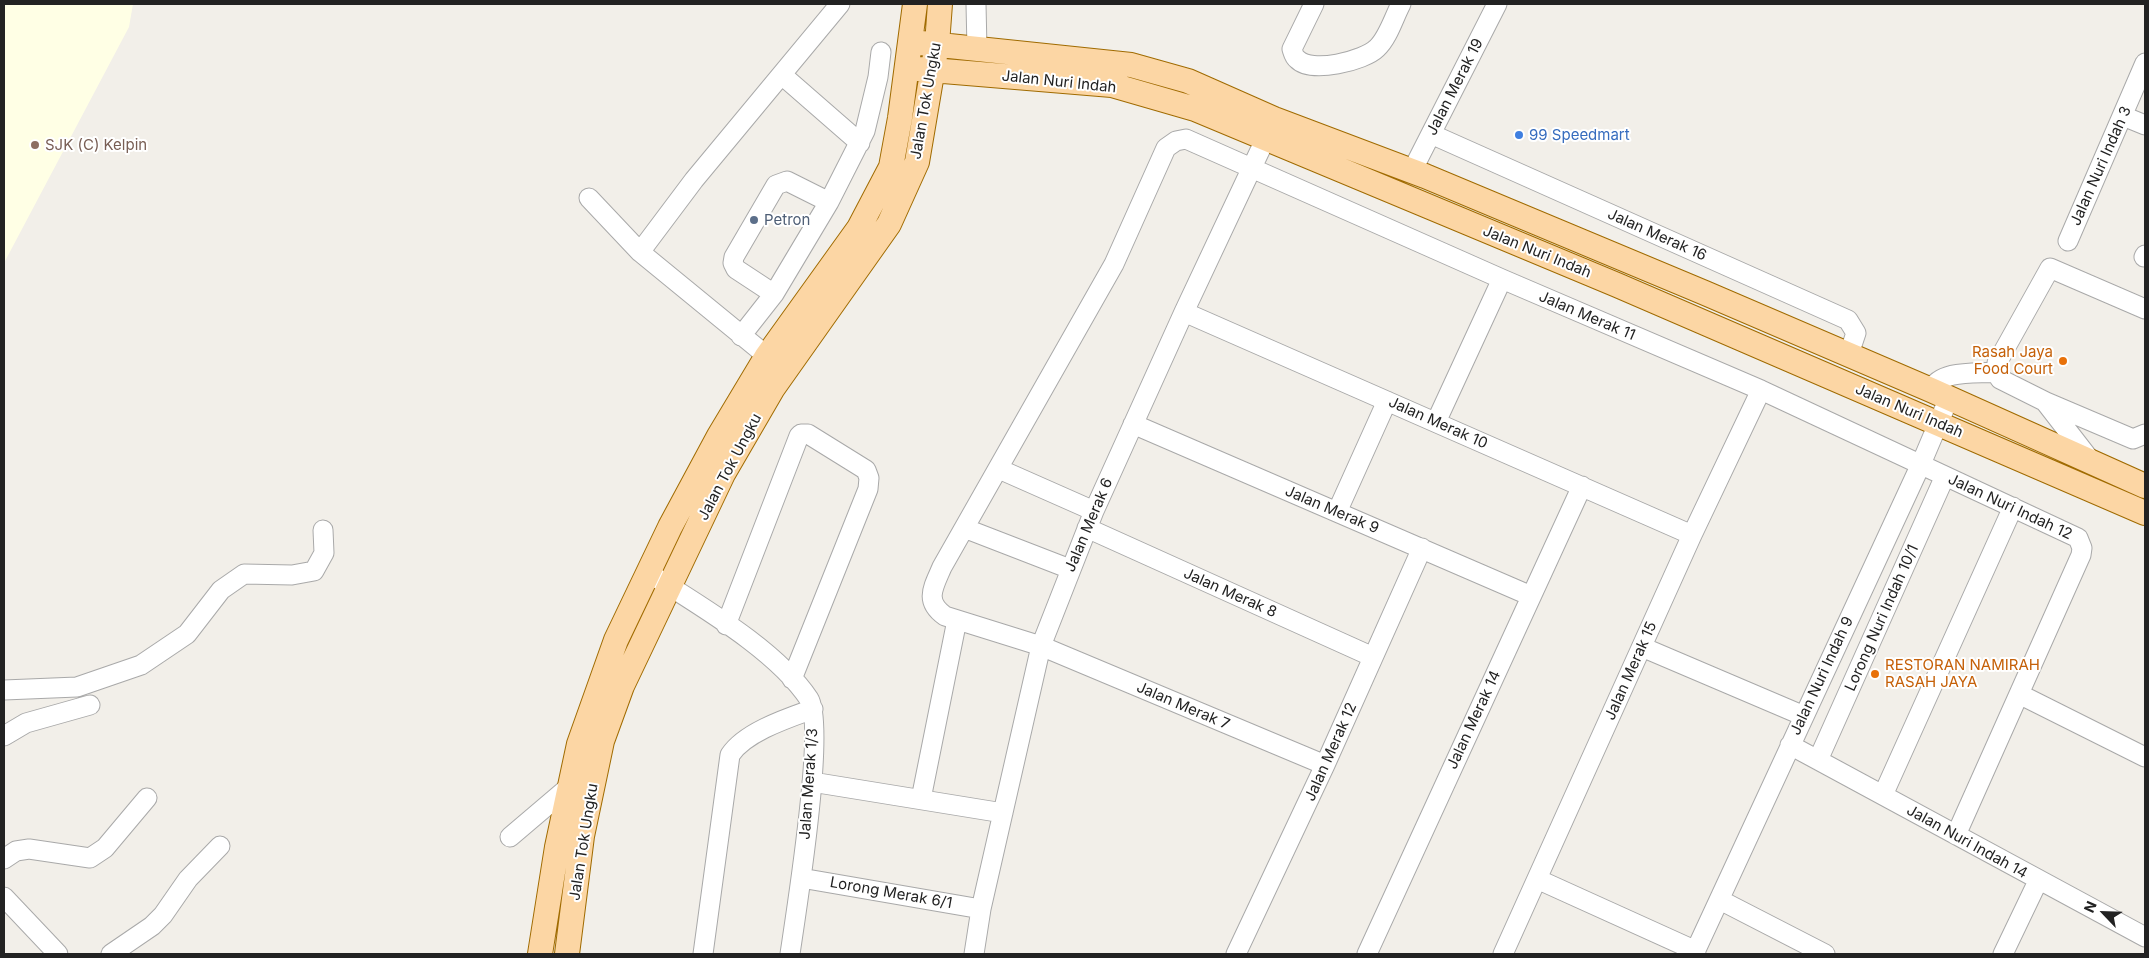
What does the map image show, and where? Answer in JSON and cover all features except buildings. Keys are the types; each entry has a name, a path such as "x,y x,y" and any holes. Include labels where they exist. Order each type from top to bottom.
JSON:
{"main road":[{"name":"Jalan Tok Ungku","path":"540,954 557,846 579,744 616,640 719,436 768,356 859,228 891,167 900,118 915,4"},
{"name":"Jalan Tok Ungku","path":"567,954 582,836 602,741 622,686 723,474 773,388 889,224 916,162 937,44 940,4"},
{"name":"Jalan Nuri Indah","path":"911,42 1131,65 1188,81 1270,130 1617,285 1939,423 2145,514"},
{"name":"Jalan Nuri Indah","path":"907,68 1112,85 1412,171 1849,354 2145,486"}],"street":[{"path":"640,252 694,180 840,4"},
{"path":"976,4 977,48"},
{"path":"1314,4 1292,48 1296,59 1303,63 1320,66 1360,59 1380,46 1401,4"},
{"name":"Jalan Merak 19","path":"1412,171 1497,4"},
{"path":"741,336 774,294 829,202 860,142 878,77 881,52"},
{"name":"Jalan Nuri Indah 3","path":"2068,241 2145,63"},
{"path":"782,75 860,142"},
{"path":"869,115 900,118"},
{"path":"2123,116 2145,125"},
{"name":"Jalan Merak 6","path":"974,954 981,908 1041,646 1070,570 1133,424 1270,130"},
{"name":"Jalan Merak 16","path":"1431,134 1848,320 1854,326 1856,333 1849,354"},
{"name":"Jalan Merak 11","path":"931,600 933,586 942,567 1114,264 1166,148 1176,141 1186,140 1253,168 1502,279 1762,390 1920,464"},
{"path":"774,294 736,269 733,263 734,257 776,185 786,181 829,202"},
{"path":"589,198 640,252 741,336 768,356"},
{"path":"2145,309 2050,268 1997,363 1996,372 2000,378 2046,402 2133,439 2145,434"},
{"path":"1436,422 1502,279"},
{"name":"Jalan Merak 10","path":"1184,312 1692,535"},
{"path":"1940,394 1940,379 1950,376 1996,372"},
{"name":"Jalan Merak 15","path":"1503,954 1692,535 1762,390"},
{"name":"Jalan Nuri Indah 9","path":"1695,952 1939,423 1940,394"},
{"path":"1337,512 1387,401"},
{"path":"2046,402 2091,462"},
{"name":"Jalan Merak 9","path":"1133,424 1531,596"},
{"path":"720,621 799,436 808,434 866,470 869,478 868,489 792,678"},
{"name":"Jalan Nuri Indah 12","path":"1920,464 2074,535 2081,542 2082,548 1956,835"},
{"name":"Jalan Merak 8","path":"999,469 1091,520 1373,658"},
{"name":"Lorong Nuri Indah 10/1","path":"1818,760 1945,476"},
{"name":"Jalan Merak 14","path":"1367,954 1582,486"},
{"path":"1882,795 2013,506"},
{"path":"964,528 1070,570"},
{"path":"4,690 77,687 141,665 187,634 221,590 244,574 292,575 314,571 324,553 323,530"},
{"name":"Jalan Merak 12","path":"1236,954 1325,765 1422,548"},
{"name":"Jalan Merak 1/3","path":"649,573 760,650 792,678 810,700 815,726 812,782 790,954"},
{"name":"Jalan Merak 7","path":"931,600 936,610 945,616 1041,646 1325,765"},
{"path":"921,799 957,620"},
{"path":"1642,646 1804,716"},
{"path":"2018,694 2145,757"},
{"path":"4,736 26,723 90,705"},
{"path":"703,954 730,755 740,744 782,720 813,710"},
{"name":"Jalan Nuri Indah 14","path":"1790,745 2038,881 2145,937"},
{"path":"812,782 1003,812"},
{"path":"510,837 570,786"},
{"path":"4,859 16,851 29,850 90,858 105,848 147,798"},
{"path":"111,954 152,926 163,915 188,879 220,846"},
{"name":"Lorong Merak 6/1","path":"801,878 981,908"},
{"path":"1537,879 1695,952"},
{"path":"2003,954 2038,881"},
{"path":"4,897 58,954"},
{"path":"1720,900 1825,954"}],"shaded area":[{"name":"SJK (C) Kelpin","path":"4,4 133,4 129,27 4,263"}],"place":[{"name":"99 Speedmart","path":"1519,135"},
{"name":"SJK (C) Kelpin","path":"35,145"},
{"name":"Petron","path":"754,220"},
{"name":"Rasah Jaya Food Court","path":"2063,361"},
{"name":"RESTORAN NAMIRAH RASAH JAYA","path":"1875,674"}]}
